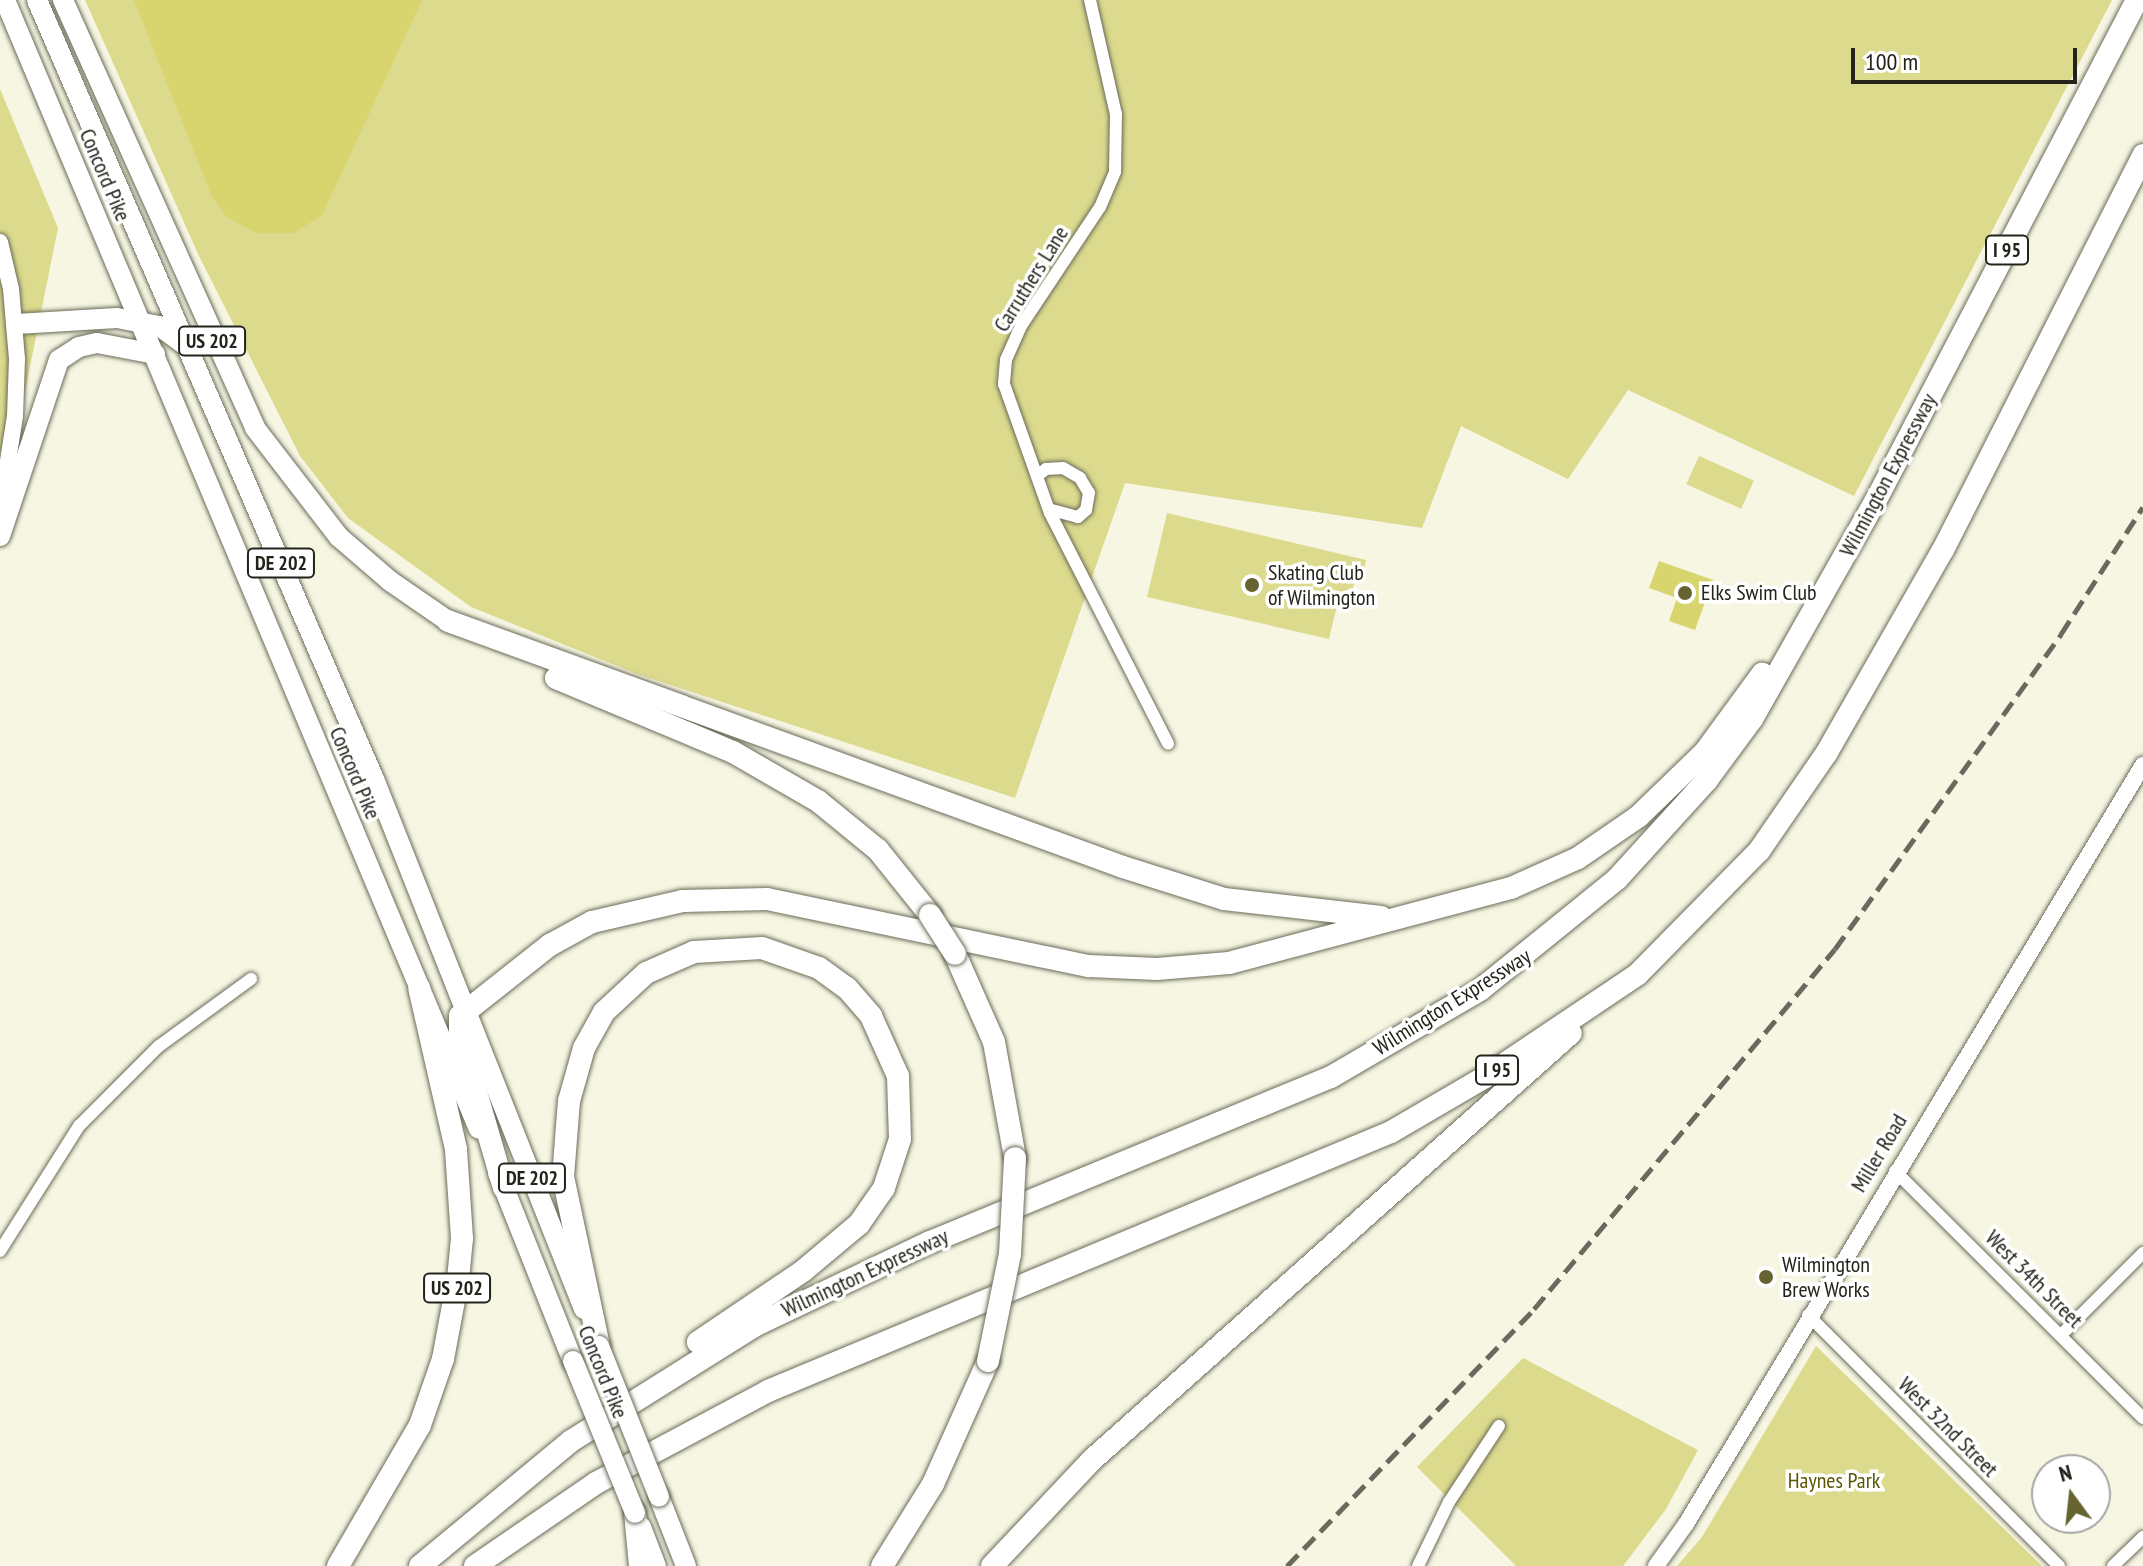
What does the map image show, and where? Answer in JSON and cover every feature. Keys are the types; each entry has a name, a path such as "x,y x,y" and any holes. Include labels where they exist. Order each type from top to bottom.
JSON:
{"highway":[{"name":"Wilmington Expressway","path":"420,1566 486,1510 641,1393 803,1300 1331,1077 1480,990 1617,879 1707,780 1752,719 1876,500 2137,0"},
{"name":"I 95","path":"475,1566 577,1495 698,1425 793,1379 1391,1132 1485,1077 1638,974 1759,851 1826,754 1949,540 2143,155"},
{"path":"504,1188 460,1037 466,1010 550,945 592,922 710,898 799,903 1089,966 1157,969 1229,963 1511,888 1578,858 1639,816 1705,752 1753,689 1837,546 1876,500"},
{"name":"US 202","path":"448,621 531,667 733,752 818,801 878,850 930,915 955,954 994,1042 1015,1158 1010,1254 988,1361 933,1484 882,1566"},
{"path":"448,621 1108,862 1224,899 1402,919"},
{"path":"486,1510 632,1384 834,1247 873,1205 900,1139 898,1076 871,1016 847,988 819,968 762,948 694,952 630,984 593,1029 573,1082 563,1177 599,1346"},
{"path":"992,1566 1093,1459 1638,974"},
{"name":"US 202","path":"338,1566 420,1425 443,1359 456,1293 462,1238 456,1149 419,988"},
{"path":"494,1566 577,1495"},
{"path":"635,1513 640,1566"}],"main road":[{"name":"Concord Pike","path":"5,0 504,1188 656,1566"},
{"name":"Concord Pike","path":"37,0 380,793 686,1566"},
{"name":"US 202","path":"63,0 227,376 270,453 339,537 390,581 448,621"},
{"path":"16,324 141,321 159,326 188,347"},
{"path":"0,536 59,360 79,347 97,343 155,354"}],"street":[{"name":"Carruthers Lane","path":"1090,0 1116,114 1118,159 1100,207 1029,313 1006,360 1006,395 1049,509 1168,744"},
{"path":"0,242 16,324 15,416 0,512"},
{"path":"1037,476 1046,469 1063,468 1080,478 1089,493 1086,510 1078,517 1049,509"},
{"name":"Miller Road","path":"1656,1566 1686,1524 1808,1315 2143,765"},
{"path":"0,1251 79,1126 159,1046 251,979"},
{"name":"West 34th Street","path":"1895,1171 2143,1418"},
{"path":"2062,1334 2143,1253"},
{"name":"West 32nd Street","path":"1808,1315 2059,1566"},
{"path":"1418,1566 1449,1502 1499,1426"},
{"path":"2113,1566 2143,1537"}],"green space":[{"path":"85,0 2112,0 1854,496 1628,390 1568,479 1461,426 1422,528 1125,483 1015,798 637,674 471,607 348,518 300,456 199,256"},
{"path":"0,89 58,228 2,505 0,501"},
{"path":"1699,456 1754,480 1741,509 1686,484"},
{"name":"Skating Club of Wilmington","path":"1167,513 1366,560 1363,574 1357,573 1350,599 1339,597 1329,639 1147,597"},
{"name":"Haynes Park","path":"1816,1346 2042,1566 1677,1566 1702,1537"},
{"path":"1523,1358 1698,1450 1666,1509 1623,1566 1516,1566 1417,1467"}],"shaded area":[{"path":"134,0 422,0 322,215 294,233 256,233 227,217 212,197"},
{"name":"Elks Swim Club","path":"1659,561 1713,580 1695,630 1669,621 1677,598 1649,588"}],"railway":[{"path":"1287,1566 1534,1309 1835,949 2061,634 2143,507"}],"place":[{"name":"Skating Club of Wilmington","path":"1252,585"},
{"name":"Elks Swim Club","path":"1685,593"},
{"name":"Wilmington Brew Works","path":"1766,1277"}]}
